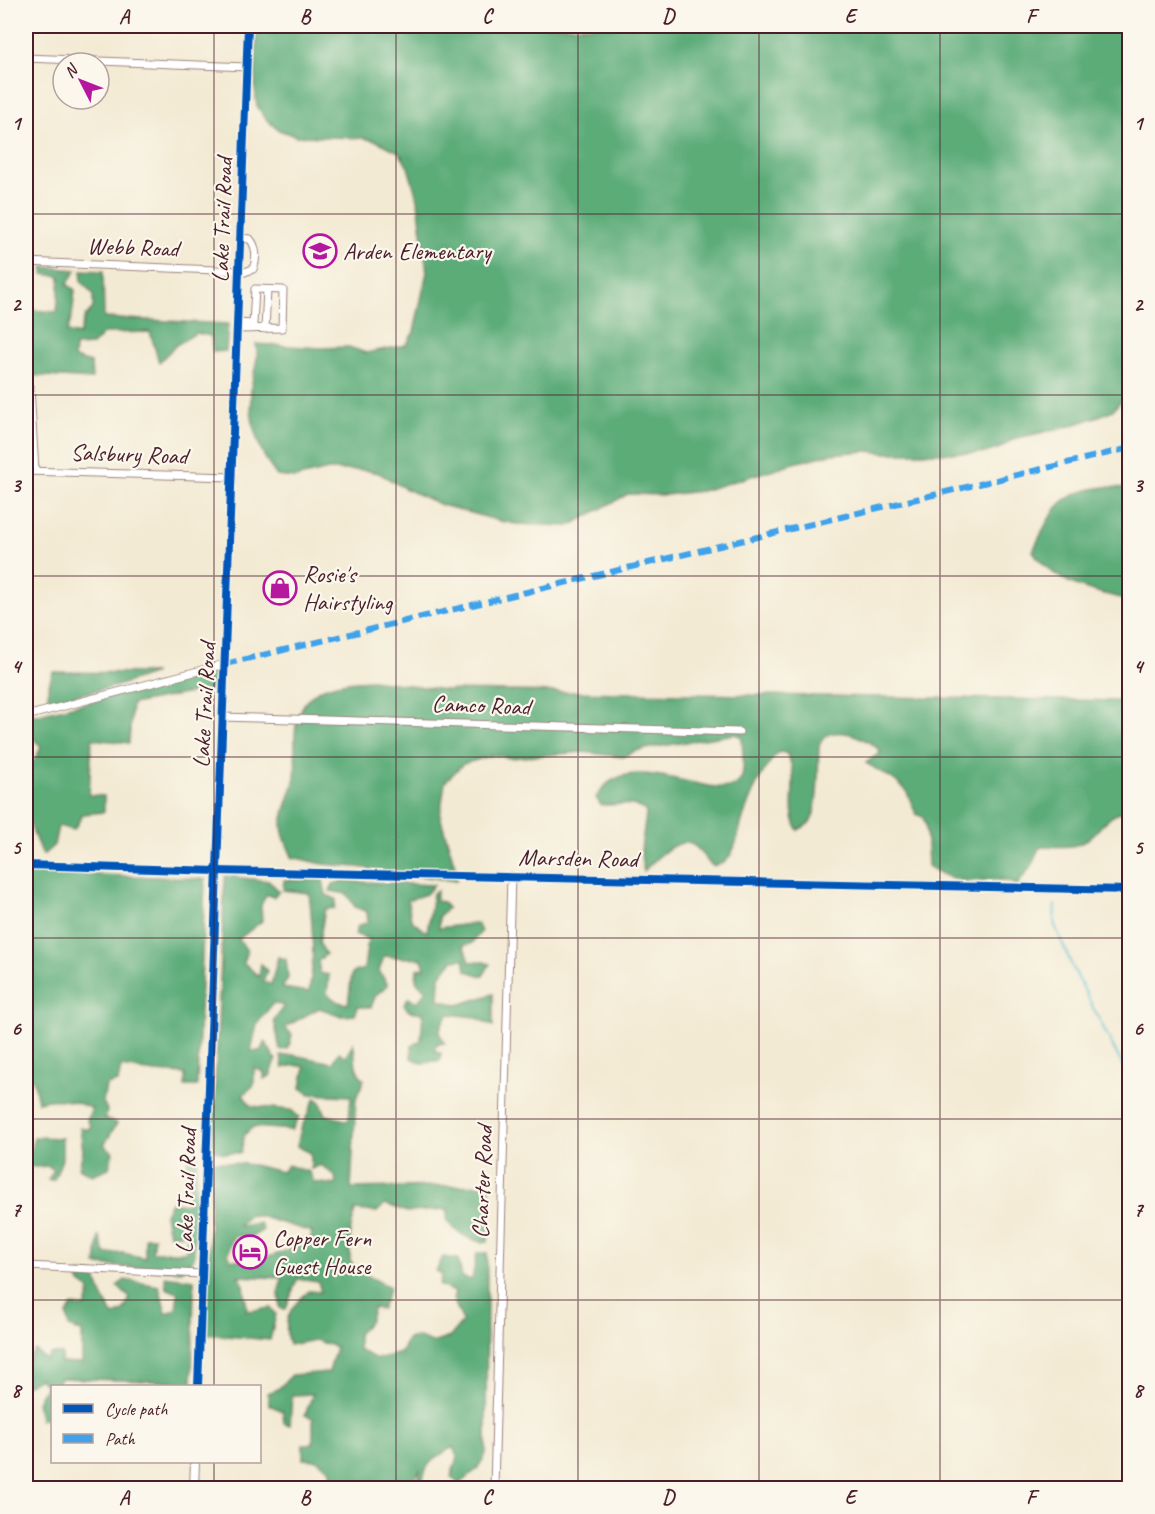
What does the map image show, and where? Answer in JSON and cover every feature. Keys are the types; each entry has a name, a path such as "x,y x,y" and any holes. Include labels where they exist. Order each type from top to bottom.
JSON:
{"street":[{"name":"Lake Trail Road","path":"198,1385 248,26"},
{"path":"26,58 246,67"},
{"path":"239,273 254,269 256,261 254,243 250,239 240,238"},
{"name":"Webb Road","path":"26,262 239,273"},
{"path":"255,290 283,290 282,328 237,326 253,324 255,290"},
{"path":"265,329 267,290"},
{"path":"30,388 35,471"},
{"name":"Salsbury Road","path":"26,471 232,477"},
{"path":"26,716 225,664"},
{"name":"Camco Road","path":"222,717 739,732"},
{"name":"Marsden Road","path":"26,865 1130,890"},
{"name":"Charter Road","path":"494,1488 511,876"},
{"path":"26,1266 202,1274"},
{"path":"194,1488 195,1463"}],"green space":[{"path":"257,26 1129,26 1129,392 1113,410 1099,416 1070,426 1013,439 1000,448 985,453 867,451 831,454 702,491 665,495 628,494 569,526 516,524 500,521 442,505 406,489 379,473 364,470 328,470 295,478 277,476 265,457 253,425 251,391 256,344 321,348 349,347 366,353 406,345 414,332 427,272 418,201 408,167 399,152 377,141 362,138 296,136 279,130 266,119 257,106 255,88"},
{"path":"44,267 76,270 67,284 75,290 72,316 67,332 79,335 85,317 93,308 93,294 81,281 82,270 103,271 104,318 228,324 226,351 213,352 211,336 196,333 176,345 159,362 150,332 104,333 92,345 75,346 74,358 91,363 92,379 28,375 31,465 26,466 26,297 30,310 57,312 60,276 43,274"},
{"path":"1105,487 1129,488 1129,600 1088,590 1063,579 1052,572 1033,551 1058,506 1077,493"},
{"path":"53,672 155,673 117,686 48,701 48,687"},
{"path":"213,672 212,689 132,704 129,743 92,739 89,795 104,796 104,812 83,814 74,830 58,826 54,845 43,855 29,820 25,791 28,773 41,747 26,730 26,717"},
{"path":"372,680 446,690 1129,701 1129,810 1112,816 1090,838 1076,845 1039,848 1032,865 1017,885 999,880 963,881 942,874 928,866 926,825 923,817 916,814 906,790 893,779 866,763 881,752 858,737 849,734 831,734 824,738 819,746 816,803 812,819 808,824 798,830 794,821 793,772 786,753 779,752 767,766 757,784 745,812 734,849 726,861 713,866 697,848 683,843 668,849 644,871 641,849 646,812 631,805 601,805 596,798 610,782 629,775 651,774 696,784 731,787 741,779 743,770 742,737 735,734 635,751 623,757 583,752 510,758 494,755 463,764 445,782 440,816 457,873 456,881 323,864 292,857 283,834 282,822 295,777 295,732 300,712 306,701 324,688 347,682"},
{"path":"26,872 205,879 197,1086 185,1086 185,1074 121,1067 118,1082 106,1085 103,1102 107,1110 105,1118 117,1123 104,1145 113,1152 109,1168 92,1175 79,1168 83,1151 80,1127 86,1130 91,1127 87,1120 92,1109 66,1100 38,1102 33,1078 26,1077"},
{"path":"225,876 269,881 279,891 273,897 267,894 261,905 262,921 239,939 247,951 243,962 259,977 261,964 267,971 263,981 271,985 278,957 286,959 288,978 282,988 309,992 313,942 309,893 283,890 284,880 323,880 326,895 336,899 335,908 325,909 319,943 326,954 318,961 320,973 329,975 327,994 338,1002 348,1004 352,973 364,969 368,939 355,934 358,926 368,922 367,912 355,907 347,894 330,891 333,884 343,881 434,885 426,894 408,900 411,920 427,932 433,893 437,891 436,901 443,902 448,908 439,916 439,928 477,923 481,932 471,944 463,945 470,962 480,961 490,964 483,976 466,971 464,959 453,960 440,976 439,1000 458,1005 493,994 493,1026 475,1017 449,1014 442,1023 439,1033 445,1043 437,1044 434,1050 441,1053 440,1061 430,1061 424,1064 411,1058 412,1046 421,1040 423,1013 409,1011 404,1005 408,998 418,1002 426,991 416,981 417,969 425,968 422,959 384,956 379,971 388,985 376,995 371,1007 358,1007 355,1015 342,1016 319,1008 285,1027 292,1035 288,1049 280,1050 274,1020 284,1006 273,1003 257,1024 251,1051 260,1051 265,1042 276,1060 270,1076 264,1079 264,1072 254,1068 254,1085 243,1095 251,1106 291,1110 299,1117 292,1130 253,1127 244,1135 241,1153 224,1153 212,1149"},
{"path":"353,1043 356,1067 364,1080 356,1098 351,1188 490,1185 488,1242 470,1239 456,1230 447,1221 448,1209 407,1212 385,1204 377,1212 355,1210 350,1232 350,1261 362,1273 390,1287 382,1309 373,1308 370,1320 358,1334 358,1349 376,1359 401,1353 407,1339 417,1337 432,1343 450,1337 463,1321 453,1299 455,1292 439,1285 442,1274 436,1271 443,1257 458,1259 462,1277 472,1280 477,1253 487,1253 486,1454 477,1469 459,1484 451,1477 457,1457 453,1447 430,1463 424,1473 422,1488 417,1487 420,1470 407,1486 408,1488 331,1488 331,1470 317,1460 303,1459 303,1445 313,1444 313,1418 305,1415 313,1394 292,1395 290,1425 284,1423 283,1411 269,1405 268,1393 278,1389 292,1375 329,1372 336,1347 315,1340 289,1345 286,1328 292,1308 309,1291 321,1292 318,1282 297,1279 286,1309 280,1308 279,1290 282,1278 238,1276 244,1285 247,1311 271,1308 276,1314 270,1340 206,1334 212,1161 253,1165 282,1172 288,1165 309,1172 314,1182 336,1185 335,1176 321,1165 311,1169 311,1153 297,1146 301,1129 315,1098 320,1101 326,1115 349,1121 351,1096 310,1094 301,1088 305,1067 295,1065 283,1068 281,1056 293,1055 333,1063 339,1052 346,1057","holes":["249,1215 312,1232 311,1239 302,1239 279,1254 231,1260 228,1253 233,1236 253,1236 263,1230 260,1223 239,1226"]},
{"path":"34,1137 62,1138 62,1159 54,1180 48,1180 54,1170 48,1166 26,1165 26,1155 30,1154"},
{"path":"190,1153 197,1153 194,1258 182,1271 96,1265 99,1235 105,1254 123,1253 145,1258 145,1237 154,1237 152,1252 186,1252 188,1233 169,1235 165,1214 171,1202 187,1204 192,1170 187,1164"},
{"path":"79,1273 95,1275 102,1296 114,1316 123,1311 130,1298 117,1286 125,1280 159,1286 166,1313 176,1310 178,1293 166,1288 165,1276 194,1280 192,1385 176,1385 175,1382 60,1378 56,1385 51,1385 50,1416 40,1420 37,1402 46,1385 39,1378 26,1386 26,1362 35,1350 46,1360 50,1354 62,1354 61,1363 82,1363 82,1332 69,1327 67,1315 72,1306 86,1307 90,1290 79,1282"}],"waterway":[{"path":"1055,905 1054,923 1072,966 1130,1080"}],"marked path":[{"path":"225,664 1130,448"}],"cycle path":[{"path":"198,1385 248,26"},
{"path":"26,865 1130,890"}],"place":[{"name":"Arden Elementary","path":"320,251"},
{"name":"Rosie's Hairstyling","path":"280,588"},
{"name":"Copper Fern Guest House","path":"250,1252"}]}
